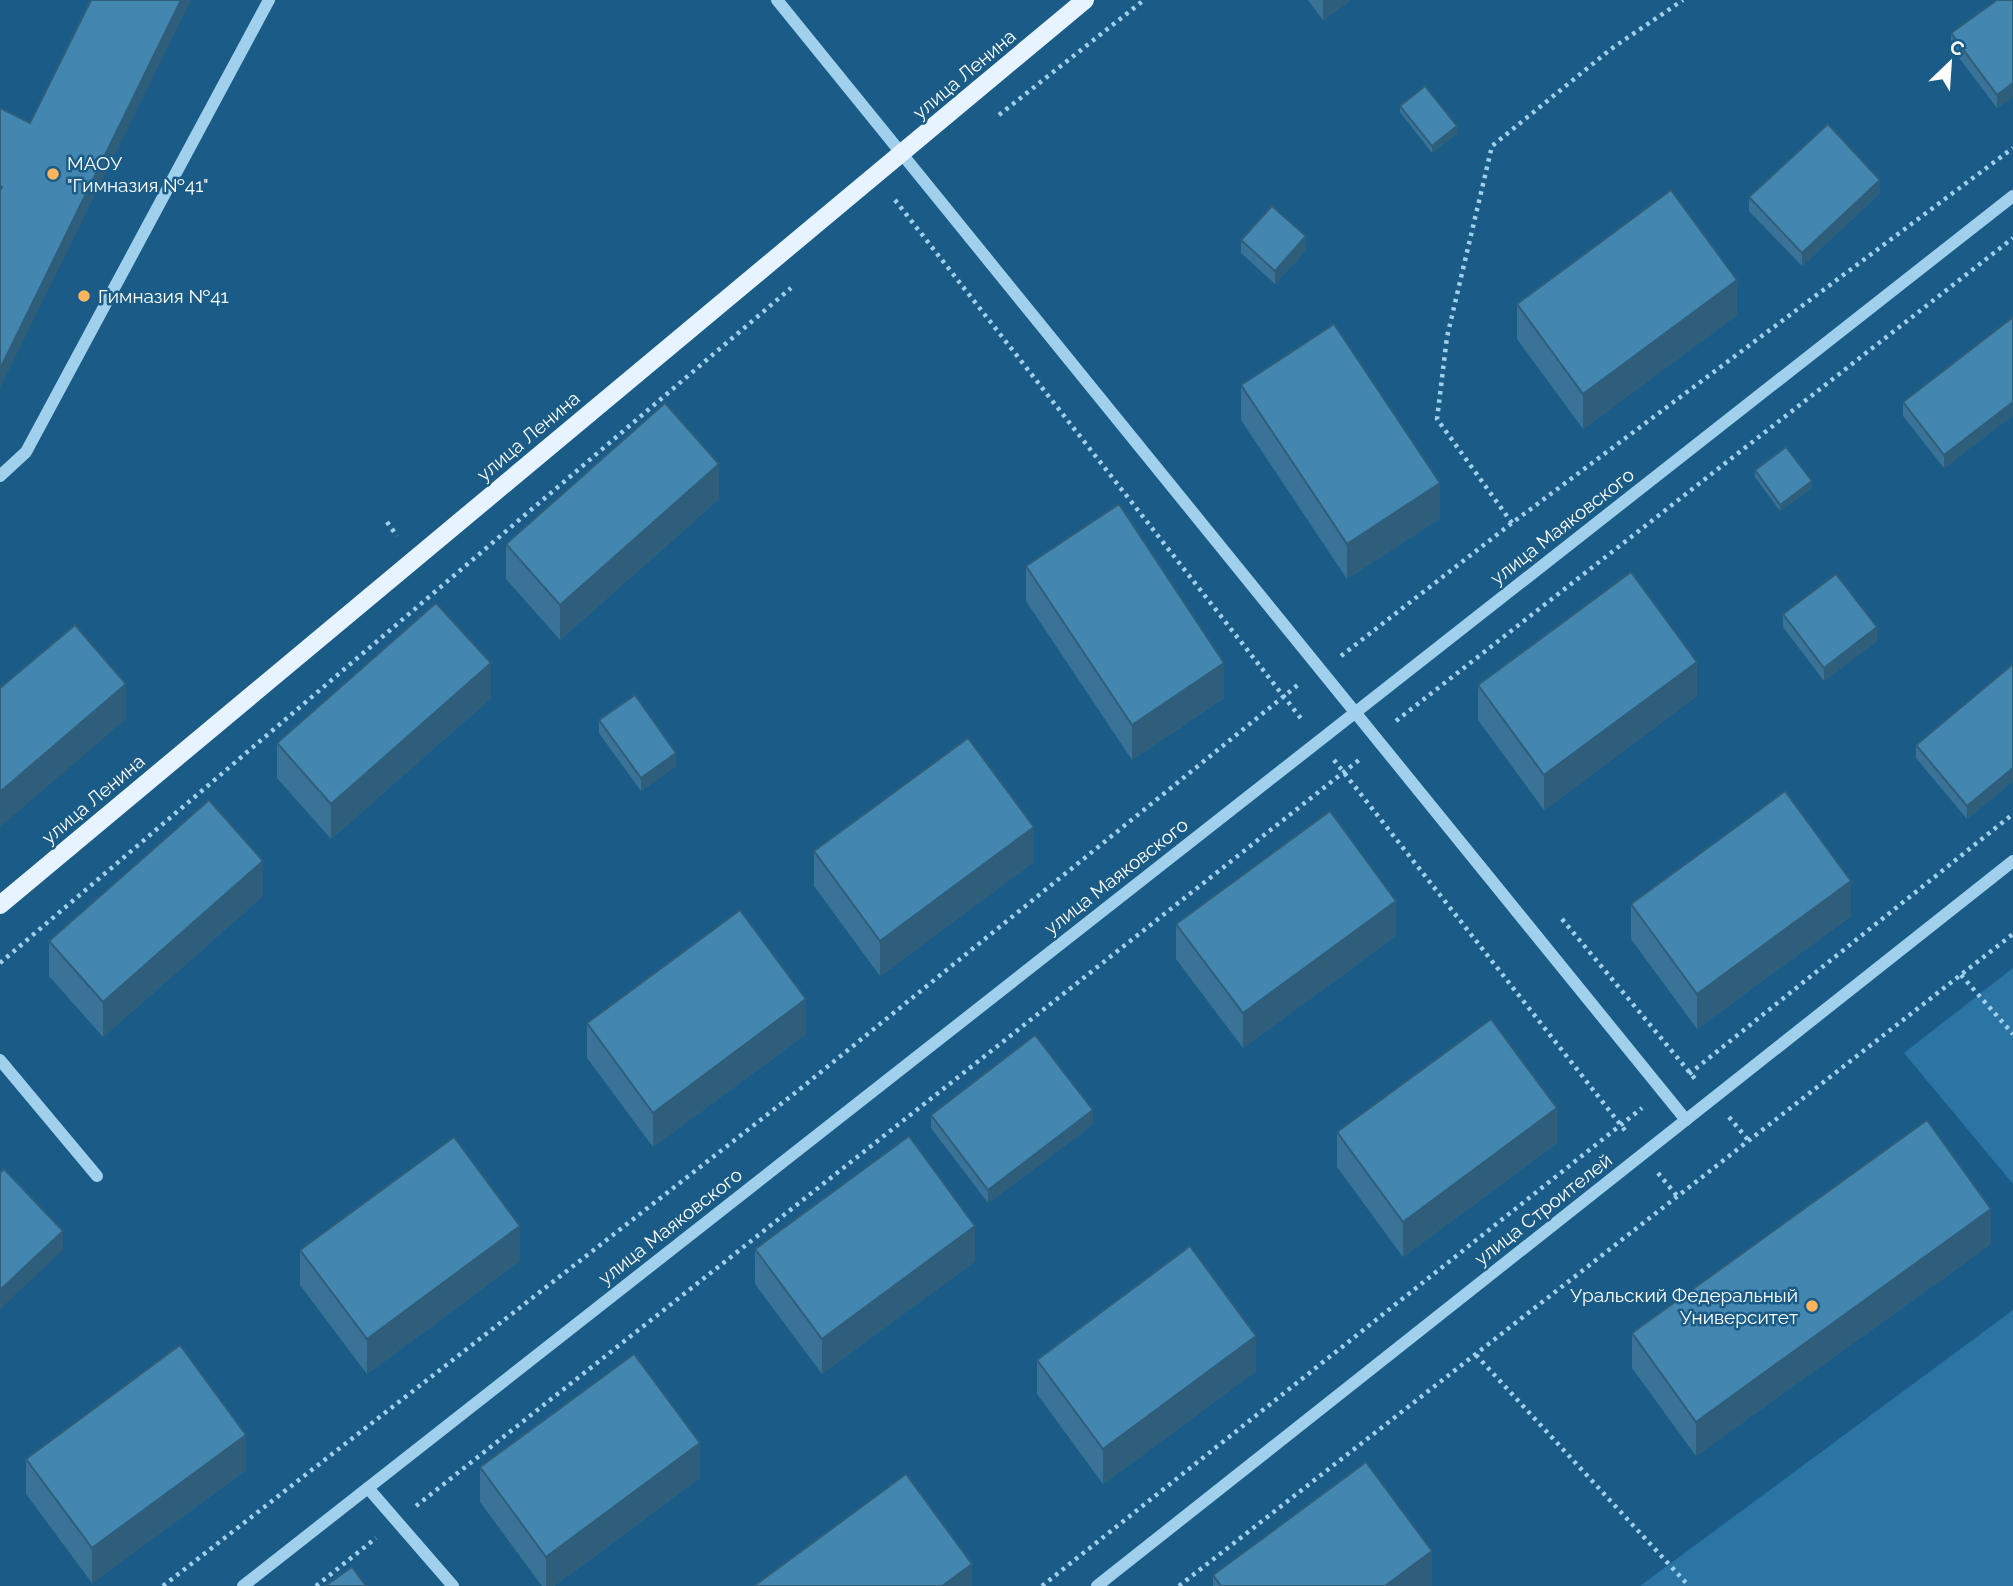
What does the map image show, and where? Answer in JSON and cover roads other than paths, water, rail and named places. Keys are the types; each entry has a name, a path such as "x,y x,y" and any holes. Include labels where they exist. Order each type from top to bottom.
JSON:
{"main road":[{"name":"улица Ленина","path":"0,905 1085,0"}],"street":[{"path":"0,477 26,452 269,0"},
{"path":"777,0 1686,1120"},
{"name":"улица Маяковского","path":"243,1586 2013,196"},
{"name":"улица Строителей","path":"1097,1586 2013,861"},
{"path":"0,1060 97,1176"},
{"path":"368,1488 453,1586"}],"place":[{"name":"МАОУ \"Гимназия №41\"","path":"53,174"},
{"name":"Гимназия №41","path":"84,296"},
{"name":"Уральский Федеральный Университет","path":"1812,1306"}]}
